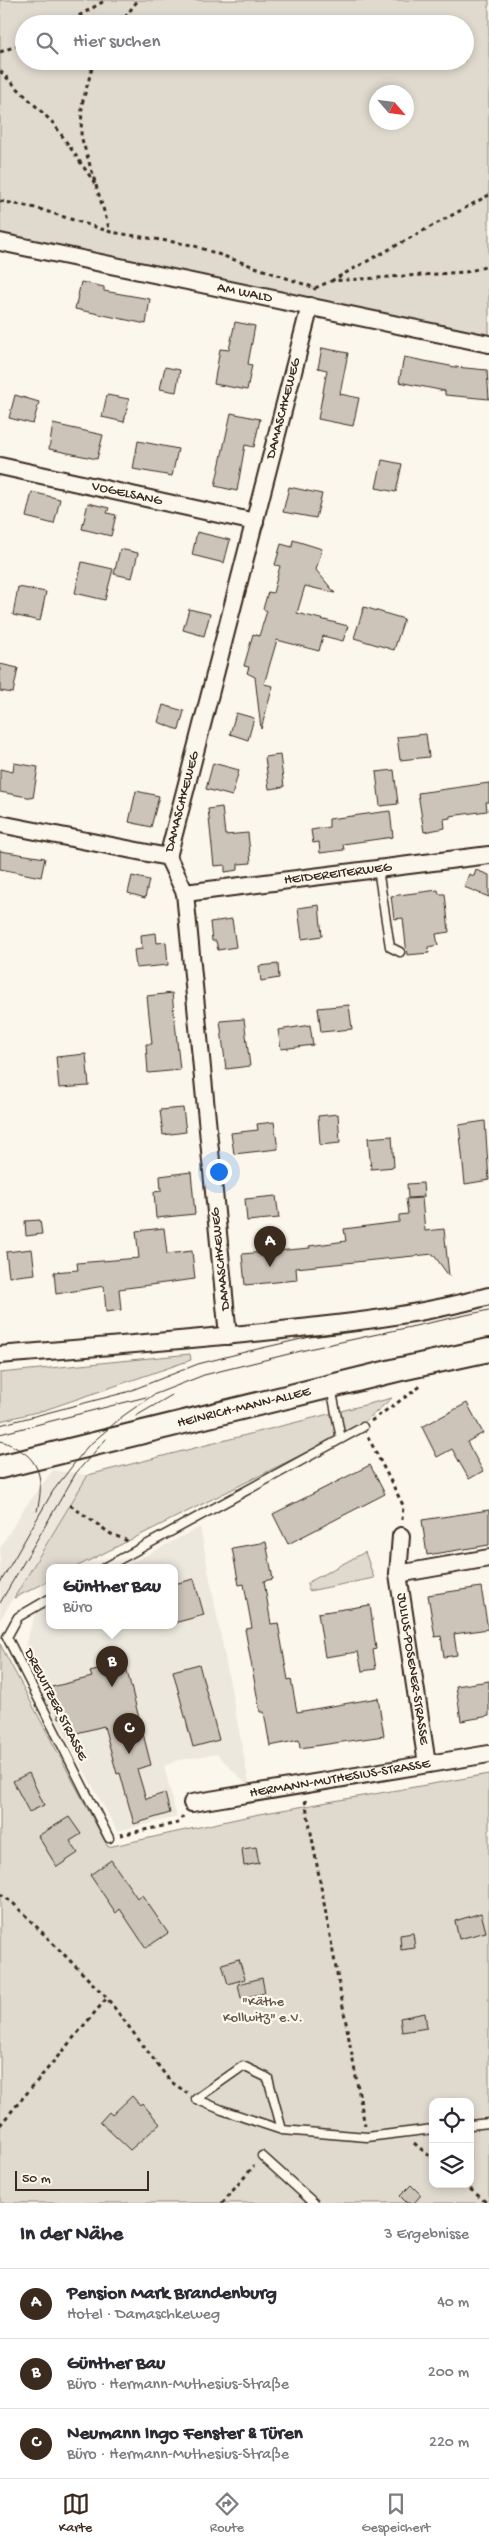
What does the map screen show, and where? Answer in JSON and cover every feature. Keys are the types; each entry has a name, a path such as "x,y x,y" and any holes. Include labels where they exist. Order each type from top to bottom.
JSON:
{"main road":[{"name":"HEINRICH-MANN-ALLEE","path":"0,1466 489,1350"}],"street":[{"name":"AM WALD","path":"0,242 489,344"},
{"name":"DAMASCHKEWEG","path":"228,1336 185,893 168,857 310,306"},
{"name":"VOGELSANG","path":"0,466 255,522"},
{"path":"0,824 168,857"},
{"name":"HEIDEREITERWEG","path":"185,893 489,855"},
{"path":"0,1355 228,1336 361,1321 462,1303 489,1296"},
{"name":"JULIUS-POSENER-STRASSE","path":"401,1536 398,1574 427,1764"},
{"name":"JULIUS-POSENER-STRASSE","path":"398,1574 489,1558"},
{"name":"HERMANN-MUTHESIUS-STRASSE","path":"192,1803 489,1754"}],"lane":[{"path":"378,869 390,947 400,952"},
{"path":"331,1386 341,1439"},
{"path":"111,1564 363,1427"},
{"name":"DREWITZER STRASSE","path":"46,1601 18,1616 7,1637 109,1838"},
{"path":"196,2099 243,2066 268,2078 282,2130"},
{"path":"196,2099 222,2110 282,2130 367,2137 429,2129"},
{"path":"474,2125 489,2123"},
{"path":"262,2156 314,2203"}],"path":[{"path":"80,15 106,0"},
{"path":"127,15 138,0"},
{"path":"0,52 15,46"},
{"path":"91,70 82,104 81,136 98,187 110,232"},
{"path":"0,71 54,124 98,187"},
{"path":"0,201 36,208 110,232 192,244 315,288 489,195"},
{"path":"331,281 466,272 489,266"},
{"path":"310,306 315,288"},
{"path":"401,1536 403,1506 363,1427 422,1386"},
{"path":"70,1506 112,1534 142,1546"},
{"path":"302,1785 367,2137"},
{"path":"109,1838 178,1823 192,1803"},
{"path":"0,1894 14,1904 107,1998 170,2081 196,2099"},
{"path":"0,2126 107,1998"},
{"path":"469,2188 487,2203"}],"shaded area":[{"path":"53,1470 88,1475 0,1620 0,1548 23,1510"},
{"path":"200,1527 250,1788 217,1754 178,1760 164,1766 177,1817 117,1831 22,1656 35,1614 46,1608 46,1629 178,1629 178,1564 129,1564"}],"green space":[{"path":"0,0 489,0 489,341 0,238"},
{"path":"190,1354 191,1360 45,1410 0,1421 0,1373"},
{"path":"392,1398 361,1425 82,1564 46,1564 46,1582 14,1598 88,1475"},
{"path":"365,1552 374,1578 309,1591 307,1583"},
{"name":"\"Käthe Kollwitz\" e.V.","path":"0,1644 108,1847 259,1814 489,1774 489,2203 0,2203"}],"building":[{"path":"81,282 104,287 104,291 150,299 146,324 75,309"},
{"path":"235,322 255,326 248,364 252,365 247,390 214,384 220,349 229,350"},
{"path":"322,348 348,353 340,394 359,398 353,426 318,419 327,370 318,368"},
{"path":"404,357 455,367 487,370 489,399 445,395 445,391 399,382"},
{"path":"165,367 180,370 176,392 160,389"},
{"path":"15,395 39,402 33,424 9,418"},
{"path":"107,395 129,399 124,422 102,417"},
{"path":"231,413 260,419 254,447 245,445 237,491 215,486"},
{"path":"53,424 103,435 97,459 49,449"},
{"path":"138,441 178,449 172,476 133,469"},
{"path":"382,460 402,464 396,492 376,488"},
{"path":"289,487 322,494 316,518 283,512"},
{"path":"32,492 60,499 54,524 26,517"},
{"path":"88,503 109,508 107,513 116,515 111,536 82,529"},
{"path":"197,532 230,540 224,563 192,555"},
{"path":"293,540 322,549 316,570 335,593 305,586 297,613 348,626 343,641 323,636 319,651 277,640 264,684 273,686 261,729 255,677 247,673 249,667 244,666 253,634 259,636 267,611 263,609 268,592 273,593 280,566 275,565 281,544 292,547"},
{"path":"120,549 138,553 132,578 114,574"},
{"path":"82,562 113,569 105,600 75,593"},
{"path":"18,587 46,592 40,621 13,615"},
{"path":"364,607 404,619 394,650 354,638"},
{"path":"189,609 210,614 204,636 183,630"},
{"path":"0,664 18,668 13,693 0,691"},
{"path":"163,705 184,711 179,730 158,722"},
{"path":"236,713 254,718 248,740 230,734"},
{"path":"426,734 429,757 400,760 397,737"},
{"path":"280,755 284,787 269,789 265,757"},
{"path":"14,763 38,767 33,798 0,792 0,769 13,772"},
{"path":"213,763 239,770 232,796 206,789"},
{"path":"394,770 398,804 380,806 376,772"},
{"path":"489,783 489,802 486,802 487,811 450,816 450,818 444,819 445,828 424,832 418,793"},
{"path":"136,791 159,796 151,827 129,822"},
{"path":"222,807 225,835 248,833 251,863 238,864 238,870 225,872 225,865 214,866 208,809"},
{"path":"390,811 393,837 343,844 344,850 320,853 319,842 313,843 311,830 329,827 329,819"},
{"path":"0,851 45,858 41,877 0,869"},
{"path":"476,870 489,875 489,897 464,887 469,874 474,876"},
{"path":"132,876 149,880 145,898 128,893"},
{"path":"438,890 439,894 445,894 449,932 436,934 438,945 428,947 429,953 407,955 403,918 394,919 391,896"},
{"path":"319,905 322,936 302,939 298,908"},
{"path":"232,919 236,947 218,950 216,941 212,941 210,922"},
{"path":"156,933 157,943 166,942 168,965 136,968 134,950 142,949 141,935"},
{"path":"278,964 279,978 261,981 259,966"},
{"path":"172,993 180,1070 148,1073 146,1044 152,1044 147,996"},
{"path":"349,1005 352,1029 321,1032 318,1008"},
{"path":"244,1019 250,1066 226,1069 220,1021"},
{"path":"310,1025 313,1045 281,1049 278,1030"},
{"path":"86,1054 89,1086 59,1088 56,1057"},
{"path":"183,1108 186,1132 163,1135 160,1110"},
{"path":"338,1114 340,1143 320,1145 318,1116"},
{"path":"485,1121 489,1180 465,1184 459,1125"},
{"path":"274,1122 278,1149 234,1154 231,1133 258,1130 257,1124"},
{"path":"392,1136 394,1167 371,1169 368,1138"},
{"path":"191,1172 195,1214 156,1218 154,1192 161,1191 160,1176"},
{"path":"423,1183 424,1197 408,1198 407,1184"},
{"path":"276,1196 279,1218 247,1221 245,1199"},
{"path":"422,1198 425,1231 444,1229 449,1276 433,1254 296,1268 297,1280 245,1285 242,1254 310,1248 309,1246 346,1241 344,1229 399,1222 399,1215 408,1214 406,1199"},
{"path":"40,1220 42,1234 26,1236 25,1221"},
{"path":"164,1228 167,1254 192,1251 195,1279 119,1289 121,1310 106,1312 104,1286 56,1294 54,1272 78,1270 77,1263 139,1258 136,1231"},
{"path":"32,1249 35,1274 9,1277 6,1252"},
{"path":"467,1403 483,1433 467,1442 483,1471 469,1479 452,1449 437,1457 422,1427"},
{"path":"370,1465 385,1494 288,1544 273,1514"},
{"path":"489,1510 489,1545 427,1555 422,1520"},
{"path":"266,1542 273,1579 264,1581 271,1624 278,1623 288,1680 291,1679 297,1712 378,1698 384,1736 300,1748 299,1740 270,1746 264,1712 260,1712 245,1629 252,1628 244,1584 239,1585 232,1548"},
{"path":"194,1579 204,1615 178,1622 178,1583"},
{"path":"481,1587 488,1629 454,1634 457,1655 444,1657 441,1636 435,1637 428,1595"},
{"path":"370,1605 376,1649 373,1650 376,1669 362,1671 358,1652 325,1657 318,1613"},
{"path":"125,1663 151,1765 137,1769 146,1799 165,1793 170,1813 134,1824 120,1773 117,1774 104,1726 69,1735 64,1717 59,1718 52,1687 92,1677 90,1672"},
{"path":"199,1664 219,1740 193,1747 173,1671"},
{"path":"489,1681 489,1716 461,1721 456,1686"},
{"path":"29,1773 44,1805 29,1812 13,1781"},
{"path":"69,1817 81,1834 70,1841 78,1853 57,1867 38,1836"},
{"path":"256,1847 259,1863 244,1866 242,1849"},
{"path":"111,1860 137,1898 142,1895 168,1933 146,1948 120,1909 116,1913 90,1875"},
{"path":"481,1913 486,1932 459,1939 455,1921"},
{"path":"413,1933 415,1948 401,1950 400,1935"},
{"path":"239,1959 245,1979 228,1984 222,1964"},
{"path":"262,1978 265,1993 241,1998 238,1984"},
{"path":"425,2013 427,2028 402,2032 400,2018"},
{"path":"132,2096 140,2105 142,2103 160,2124 130,2150 100,2122 109,2112 112,2115"},
{"path":"411,2185 421,2195 414,2203 407,2203 400,2196"}],"tram line":[{"path":"0,1583 53,1491 87,1447 123,1416 153,1395 204,1375 313,1348 489,1310"},
{"path":"0,1425 127,1392 198,1364 310,1337 362,1331"},
{"path":"136,1416 172,1395"},
{"path":"0,1434 146,1397"},
{"path":"0,1603 76,1473 106,1439"},
{"path":"0,1441 26,1454 37,1468 40,1484 37,1511"}],"place":[{"name":"Pension Mark Brandenburg","path":"270,1267"},
{"name":"Günther Bau","path":"112,1687"},
{"name":"Neumann Ingo Fenster & Türen","path":"129,1754"}]}
